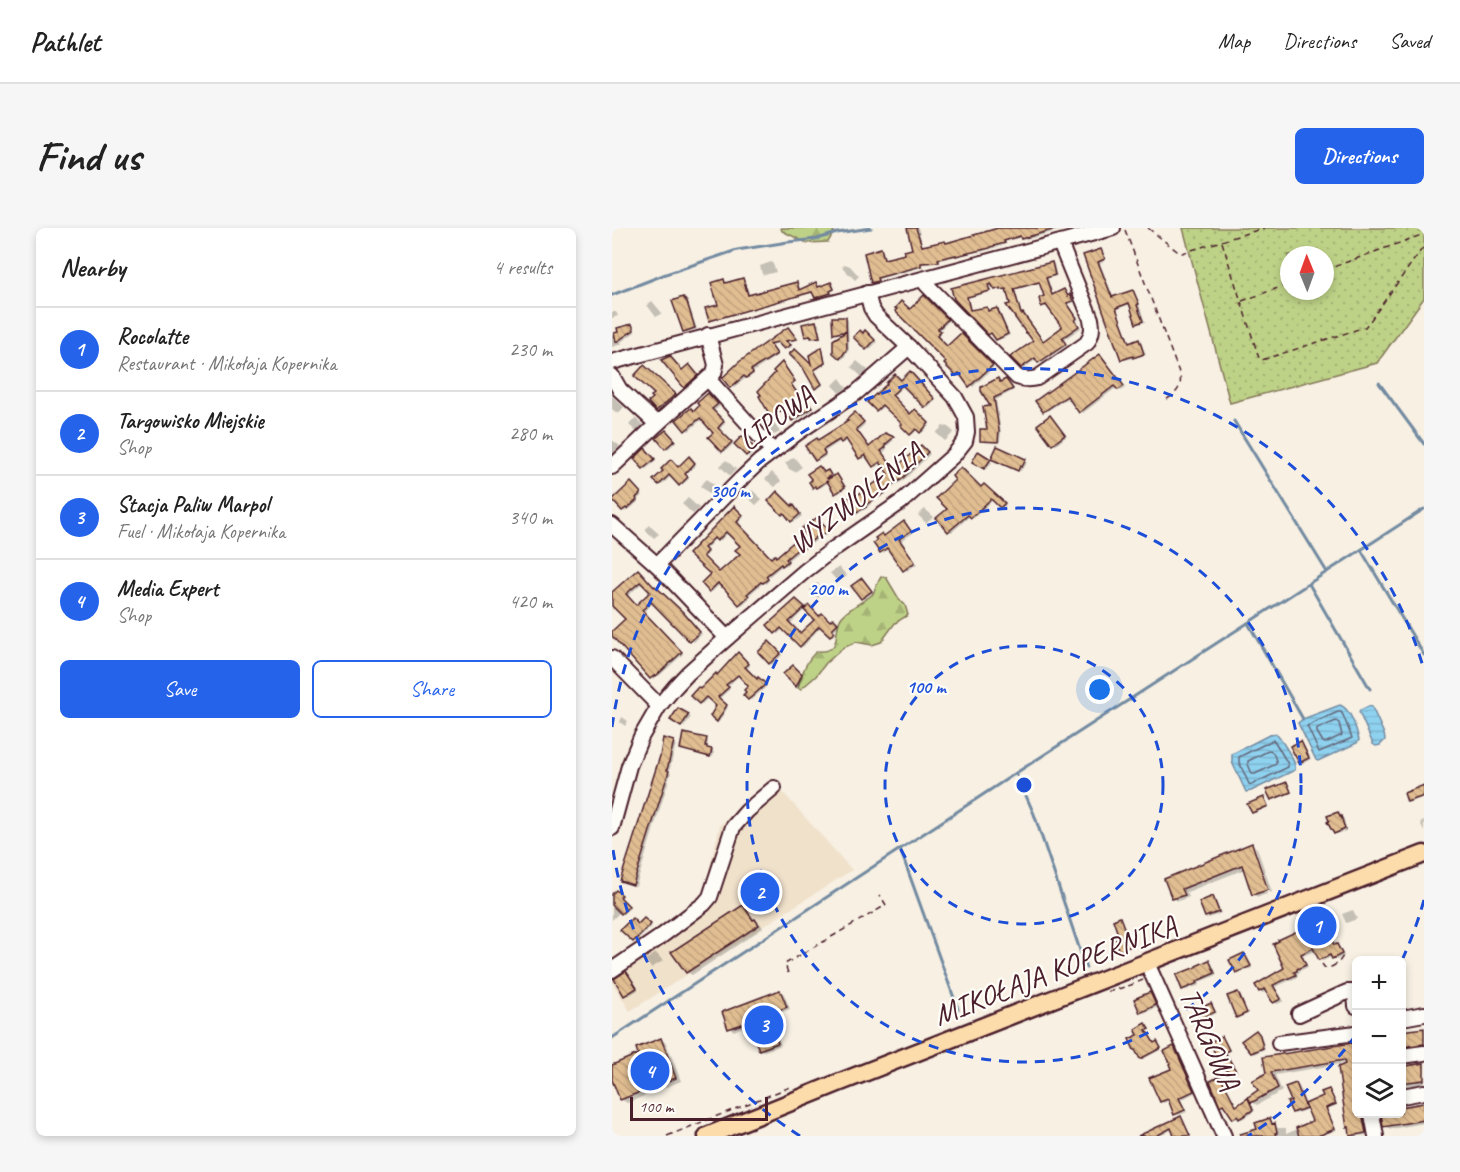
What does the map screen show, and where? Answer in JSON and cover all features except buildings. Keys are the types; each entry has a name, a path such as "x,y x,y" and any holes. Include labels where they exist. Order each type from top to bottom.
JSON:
{"main road":[{"name":"MIKOŁAJA KOPERNIKA","path":"707,1136 734,1131 849,1078 1424,854"}],"street":[{"path":"612,362 1113,228"},
{"path":"924,279 926,284 1017,377 1031,380 1087,343 1091,336 1091,320 1060,243"},
{"name":"WYZWOLENIA","path":"613,822 629,766 641,736 659,706 688,673 832,550 901,502 961,448 967,432 966,417 962,408 955,397 876,316 867,293"},
{"path":"612,467 714,373 716,365 708,335"},
{"name":"LIPOWA","path":"657,565 741,479 773,451 856,393 909,348"},
{"path":"612,376 620,390 657,424"},
{"path":"708,379 773,451"},
{"path":"615,534 657,565 727,638"},
{"path":"612,658 659,706"},
{"path":"612,970 704,904 710,897 733,827 747,811 774,788"},
{"name":"TARGOWA","path":"1147,963 1224,1136"},
{"path":"1299,1014 1347,992 1352,992"},
{"path":"1406,1017 1424,1014"},
{"path":"1279,1043 1352,1033"},
{"path":"1406,1055 1424,1053"},
{"path":"1406,1095 1424,1092"},
{"path":"1373,1118 1376,1136"}],"path":[{"path":"1124,228 1180,375 1179,388 1167,399"},
{"path":"1148,228 1182,254 1264,228"},
{"path":"1334,267 1424,234"},
{"path":"1222,242 1259,358 1262,360 1365,327 1424,246"},
{"path":"1241,301 1280,287"},
{"path":"788,973 785,964 886,905 880,896"},
{"path":"1322,964 1325,968 1333,966 1344,954"}],"shaded area":[{"path":"772,780 852,870 630,1011 612,982 612,965 687,911 700,898 720,825"}],"green space":[{"path":"781,228 831,228 834,232 828,242 807,243 782,231"},
{"path":"1183,228 1424,228 1424,298 1377,363 1230,403"},
{"path":"881,577 886,577 905,605 908,615 895,623 881,642 872,645 856,642 843,648 826,663 816,676 801,689 798,688 807,663 817,651 831,649 843,615 872,595"}],"water":[{"path":"1340,705 1350,715 1359,740 1318,761 1298,723"},
{"path":"1370,706 1385,740 1376,746 1359,712"},
{"path":"1276,734 1292,758 1295,770 1246,792 1232,762 1232,754 1269,735"}],"waterway":[{"path":"612,295 737,250 817,239 837,233 871,228"},
{"path":"1379,383 1424,444"},
{"path":"1234,421 1327,572"},
{"path":"612,1038 1424,509"},
{"path":"1361,550 1424,655"},
{"path":"1309,584 1370,689"},
{"path":"1248,623 1303,719"},
{"path":"1016,773 1034,814 1086,968"},
{"path":"900,849 958,1009"}],"place":[{"name":"Targowisko Miejskie","path":"760,892"},
{"name":"Rocolatte","path":"1317,926"},
{"name":"Stacja Paliw Marpol","path":"764,1025"},
{"name":"Media Expert","path":"650,1071"}]}
